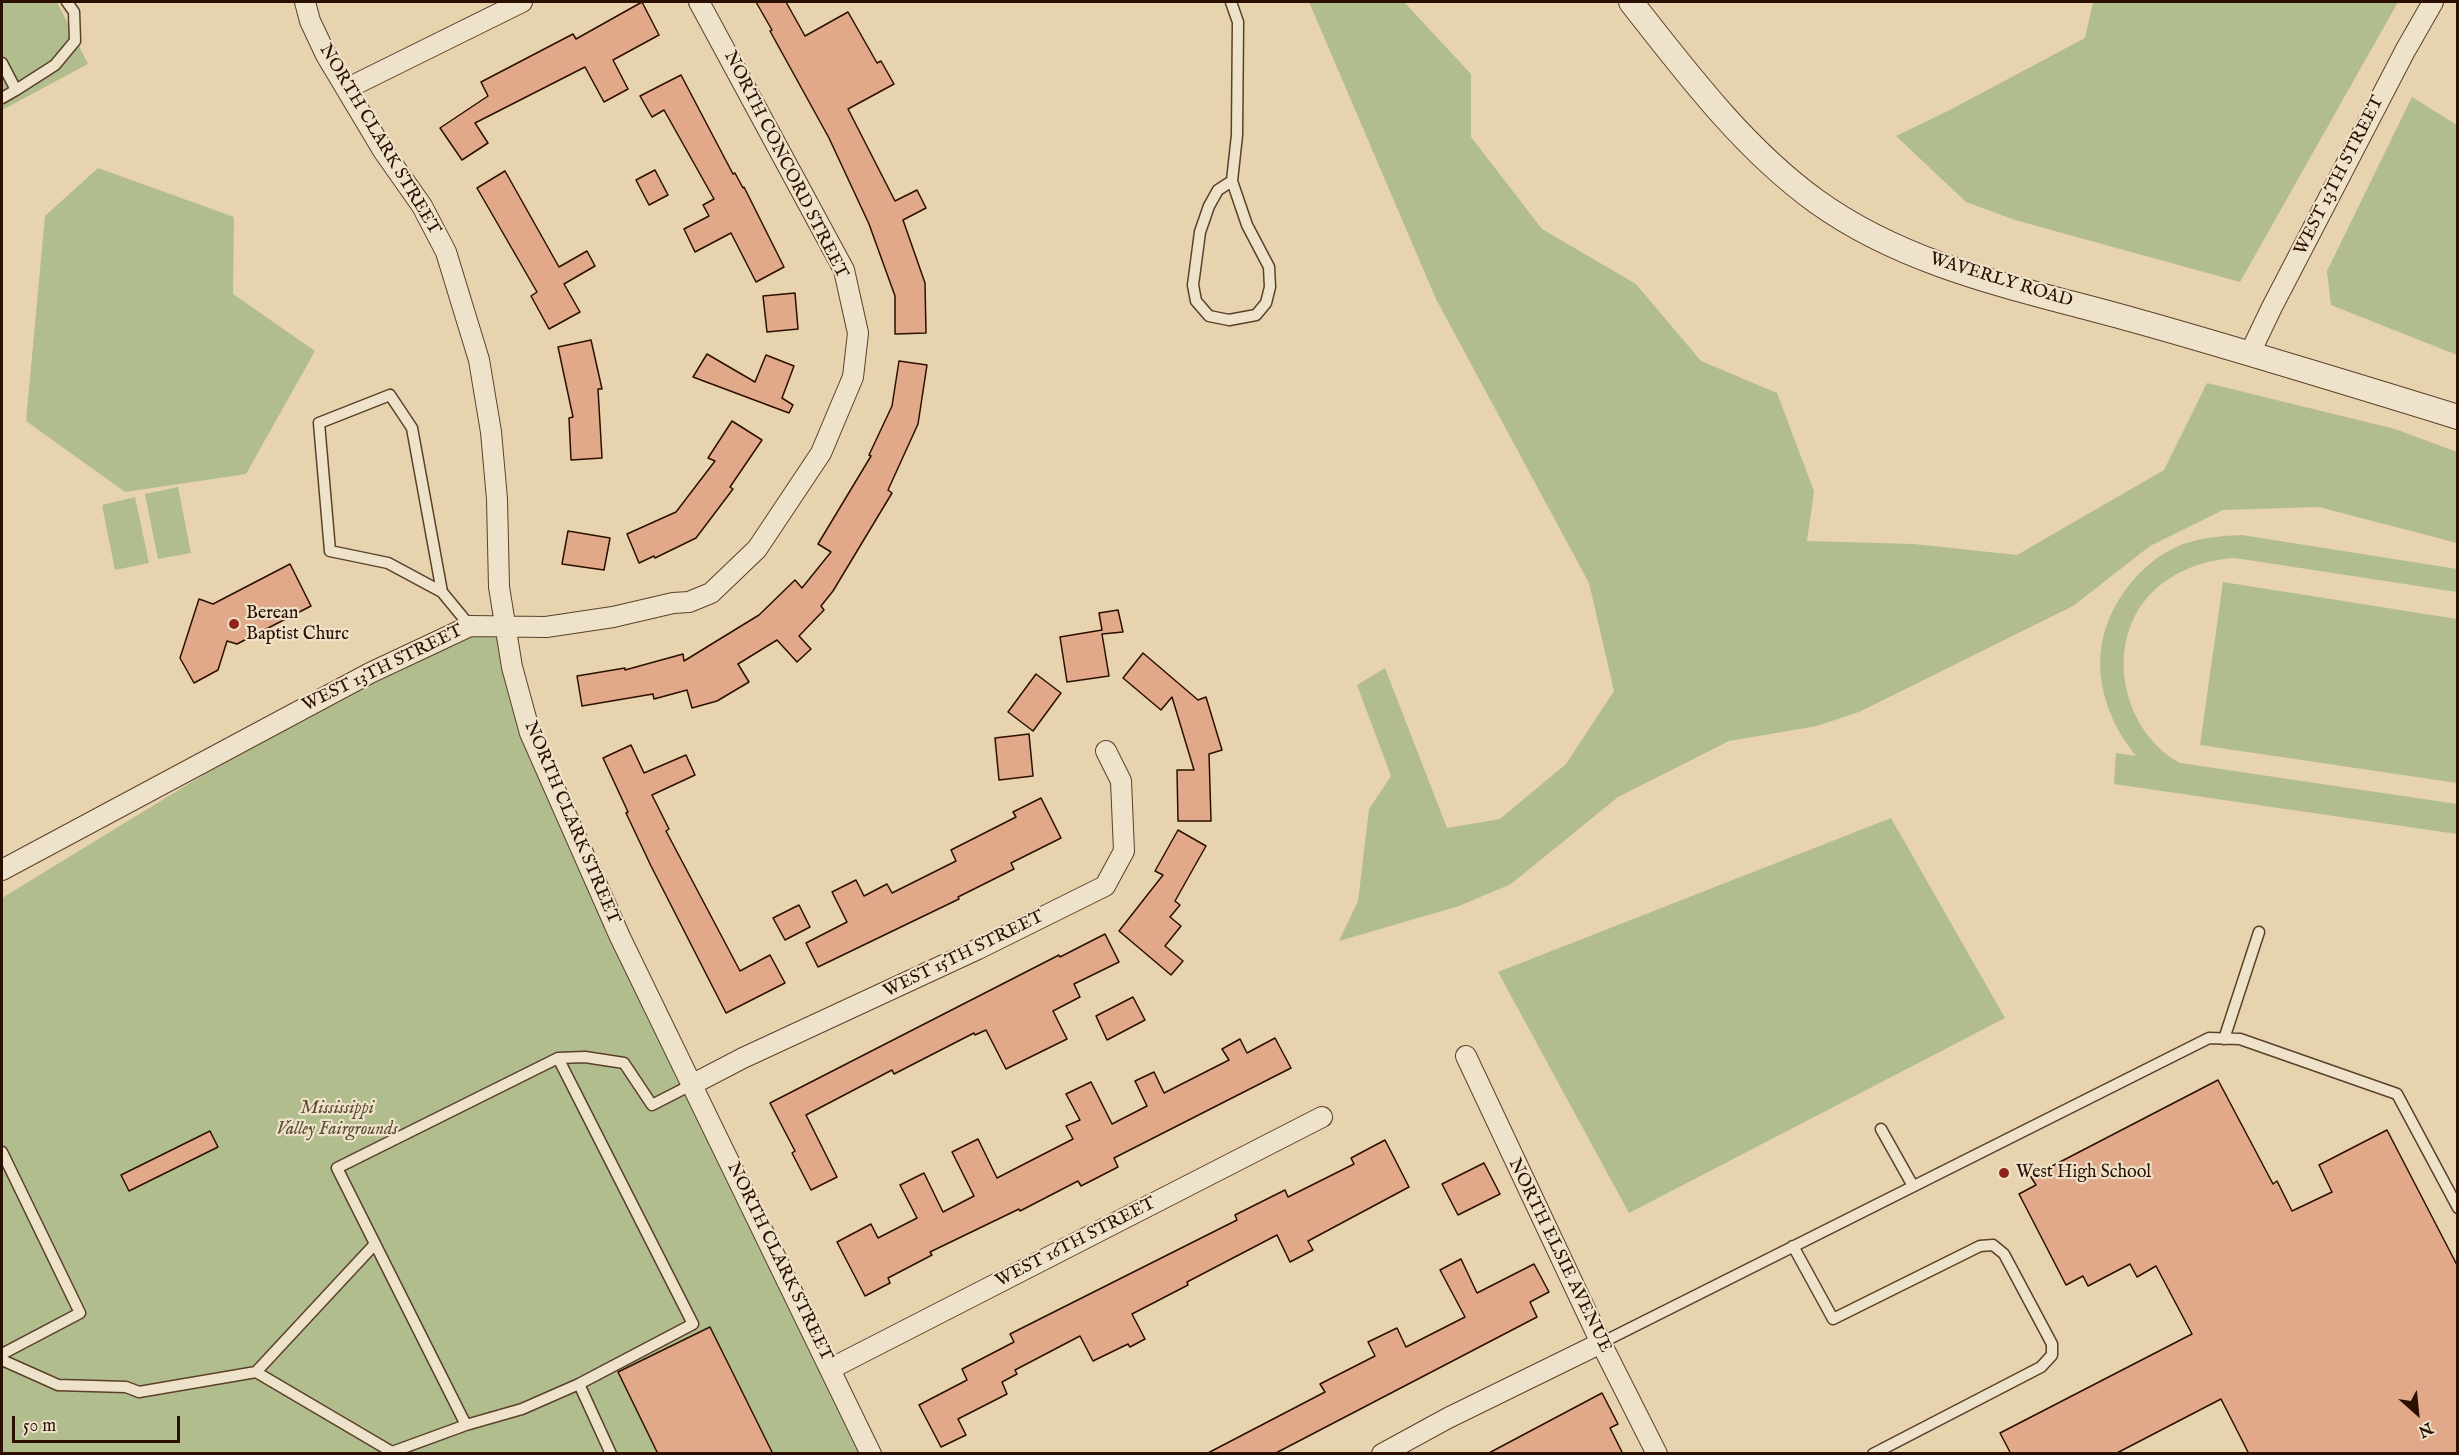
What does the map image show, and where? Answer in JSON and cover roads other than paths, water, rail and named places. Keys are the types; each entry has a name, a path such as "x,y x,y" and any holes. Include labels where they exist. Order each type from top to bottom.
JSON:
{"street":[{"name":"NORTH CLARK STREET","path":"305,2 310,21 326,55 348,88 384,152 422,206 446,252 479,360 491,432 497,499 499,587 512,667 530,733 620,937 871,1454"},
{"path":"348,88 522,2"},
{"name":"NORTH CONCORD STREET","path":"699,2 844,270 858,333"},
{"name":"WAVERLY ROAD","path":"1631,2 1692,80 1760,153 1816,201 1874,236 1939,266 2250,353 2457,417"},
{"name":"WEST 13TH STREET","path":"2250,353 2405,51 2433,2"},
{"name":"WEST 13TH STREET","path":"2,870 370,674 470,626 546,627 689,602 711,593 756,549 821,453 853,377 858,333"},
{"name":"WEST 15TH STREET","path":"693,1084 978,950 1105,886 1124,851 1121,781 1106,752"},
{"name":"NORTH ELSIE AVENUE","path":"1466,1056 1601,1344 1657,1454"},
{"name":"WEST 16TH STREET","path":"830,1369 1322,1117"},
{"path":"1382,1454 1448,1418 1601,1344"}],"lane":[{"path":"2,98 55,65 75,41 74,12 67,2"},
{"path":"1231,2 1238,22 1237,135 1232,181 1247,225 1269,267 1270,287 1266,303 1256,315 1229,320 1209,315 1196,301 1192,285 1200,232 1209,206 1218,190 1232,181"},
{"path":"2,63 16,90"},
{"path":"442,592 412,428 390,395 319,423 330,551 388,563 442,592 470,626"},
{"path":"2224,1039 2259,932"},
{"path":"1601,1344 2210,1038 2240,1039 2397,1094 2457,1208"},
{"path":"466,1425 338,1168 558,1058 585,1057 624,1064 652,1104 693,1084"},
{"path":"256,1372 393,1453 466,1425 522,1409 579,1384 693,1324 558,1058"},
{"path":"1881,1129 1913,1186"},
{"path":"2,1152 80,1313 2,1354"},
{"path":"2,1360 58,1385 126,1387 139,1392 256,1372 375,1244"},
{"path":"1793,1246 1833,1319 1980,1246 1993,1245 2004,1254 2052,1344 2052,1355 2041,1367 1873,1454"},
{"path":"579,1384 609,1453"}],"place":[{"name":"Berean Baptist Churc","path":"234,624"},
{"name":"West High School","path":"2004,1173"}],"park label":[{"name":"Mississippi Valley Fairgrounds","path":"337,1119"}]}
